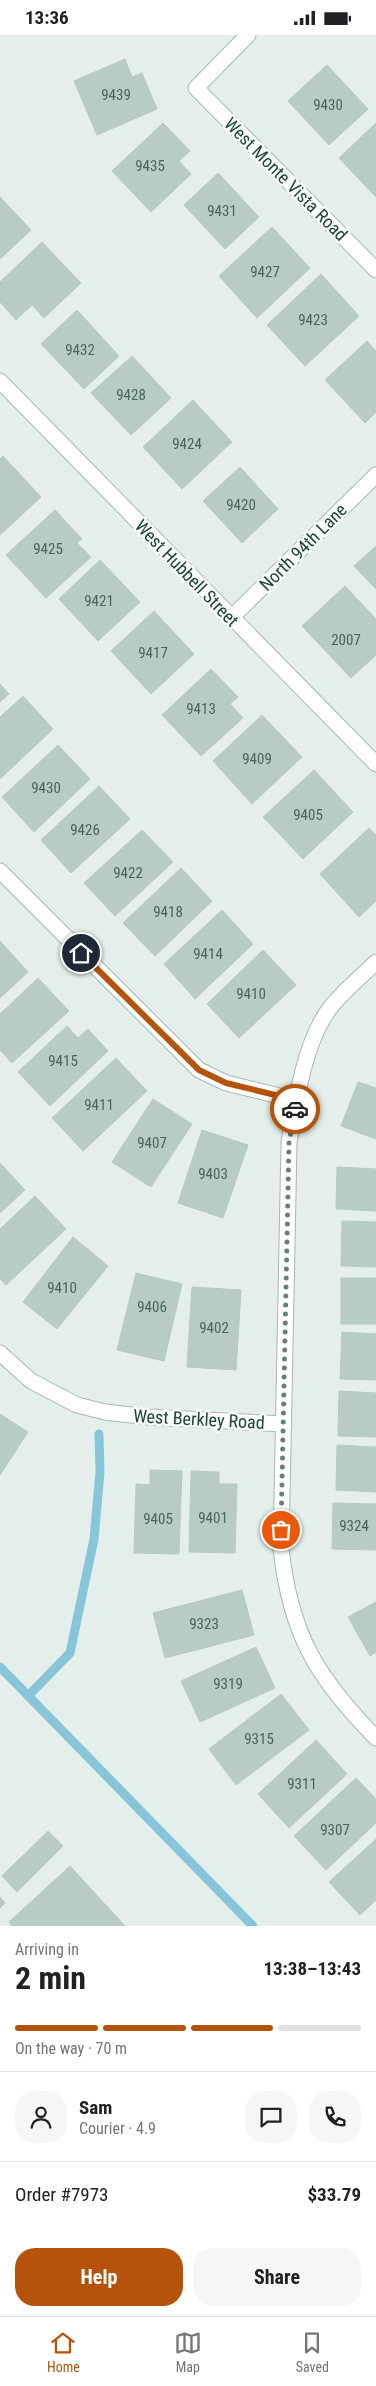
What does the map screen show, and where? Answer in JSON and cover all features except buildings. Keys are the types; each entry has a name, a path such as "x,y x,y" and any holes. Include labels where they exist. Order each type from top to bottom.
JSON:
{"street":[{"name":"West Monte Vista Road","path":"248,35 196,89 376,270"},
{"name":"West Hubbell Street","path":"0,381 376,764"},
{"name":"North 94th Lane","path":"231,618 376,475"},
{"path":"0,871 199,1070 226,1083 296,1100"},
{"path":"284,1424 289,1143 296,1100 309,1052 317,1032 330,1009 376,962"},
{"name":"West Berkley Road","path":"0,1353 31,1381 77,1405 105,1412 148,1417 284,1424 281,1547 285,1584 295,1623 313,1663 343,1704 376,1738"}],"waterway":[{"path":"28,1696 70,1653 94,1539 100,1472 99,1434"},
{"path":"0,1667 253,1926"}],"way so far":[{"path":"281,1530 289,1143 295,1109"}],"route":[{"path":"81,953 199,1070 226,1083 296,1100 295,1109"}]}
